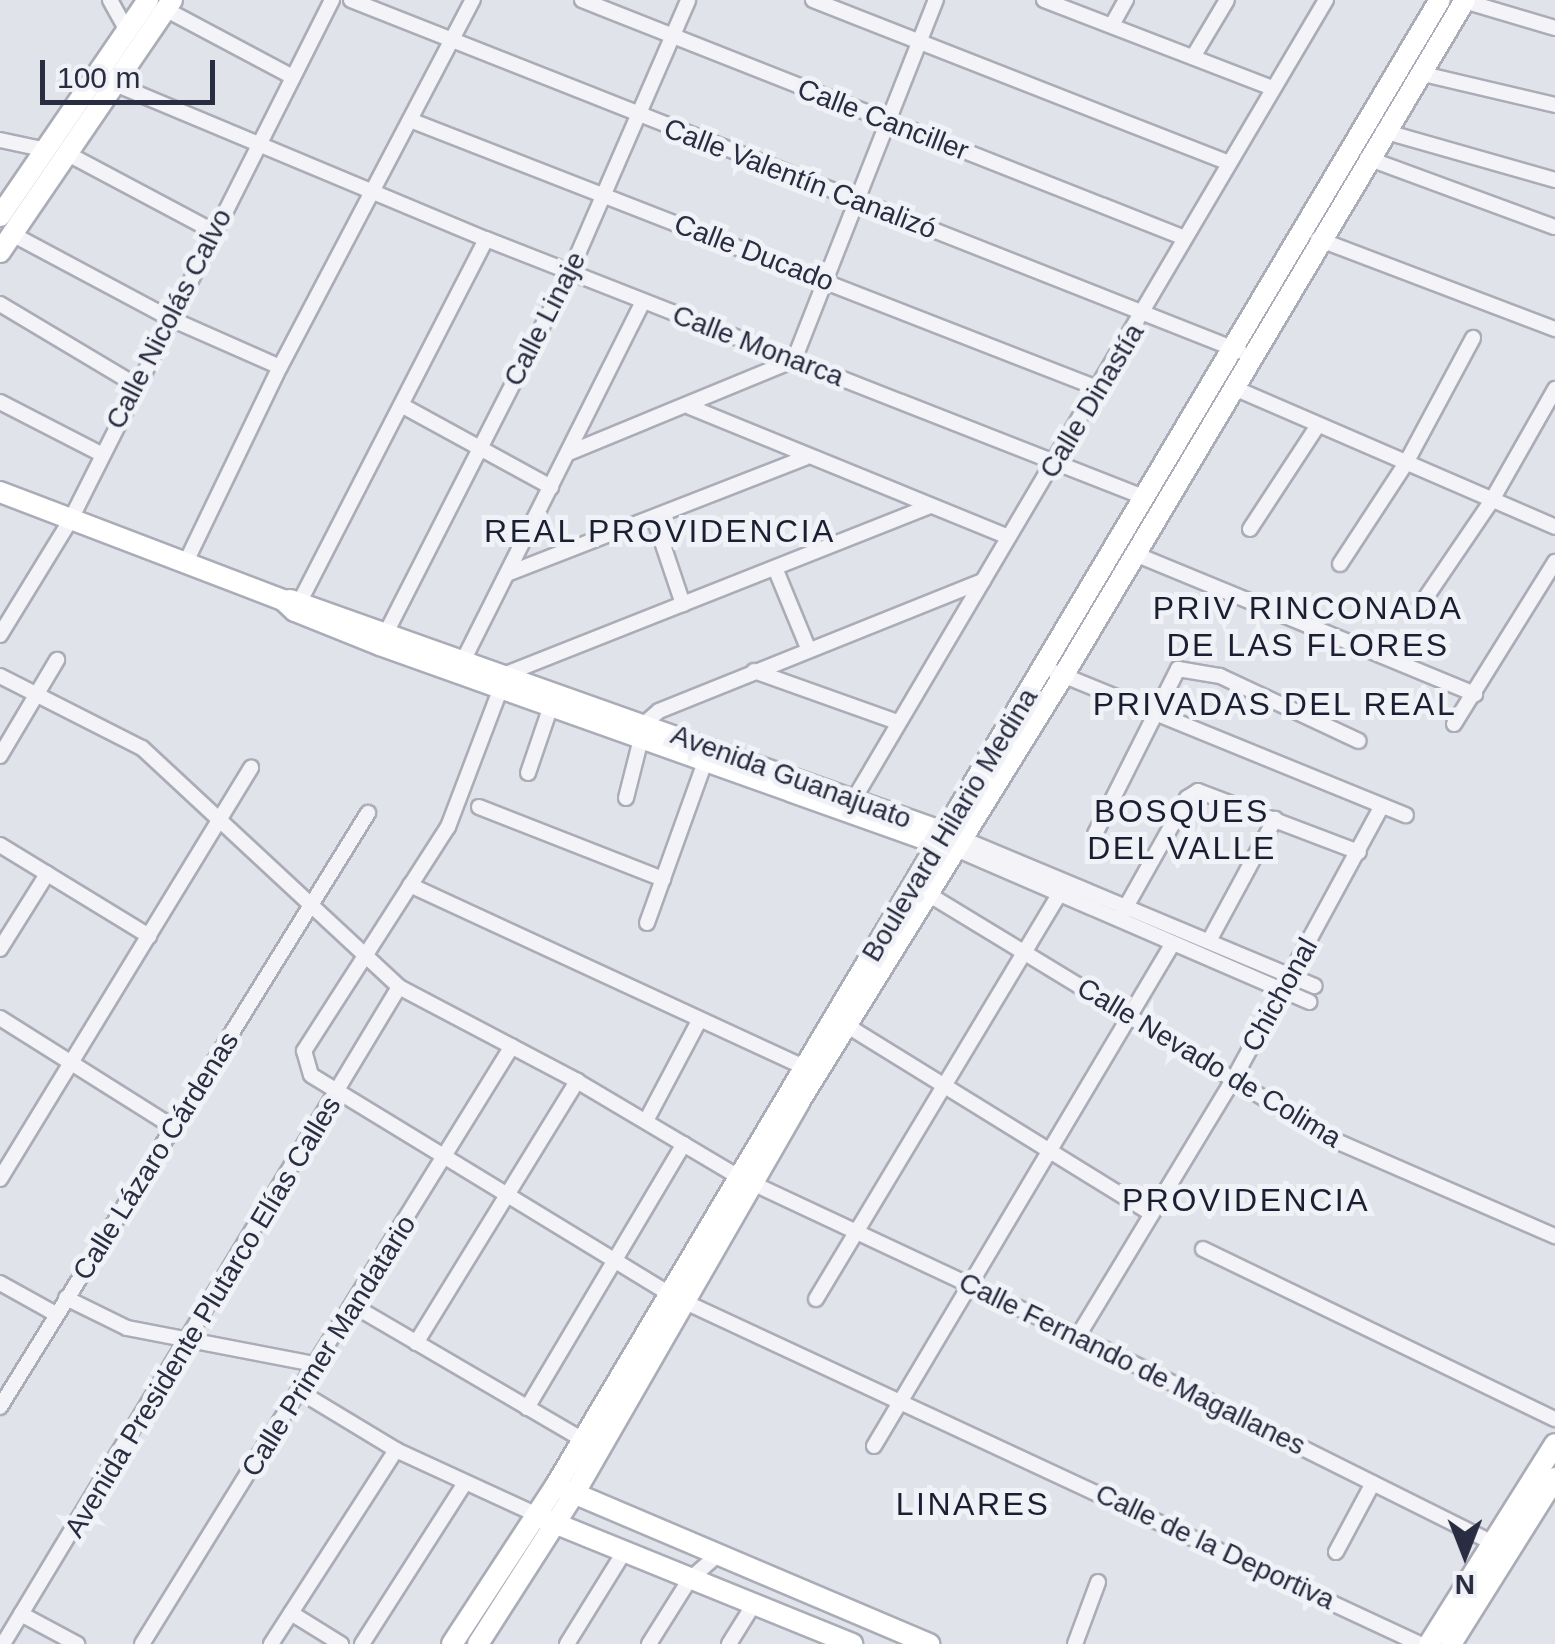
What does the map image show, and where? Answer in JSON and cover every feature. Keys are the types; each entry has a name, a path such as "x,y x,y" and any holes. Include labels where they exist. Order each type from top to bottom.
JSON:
{"main road":[{"name":"Boulevard Hilario Medina","path":"1054,672 1230,346 1440,0"},
{"name":"Boulevard Hilario Medina","path":"452,1644 565,1490 744,1179 802,1067 951,841 1054,672 1134,554 1318,238 1465,0"},
{"path":"4,234 58,152 127,31 161,3"},
{"path":"58,152 115,84 161,3"},
{"name":"Avenida Guanajuato","path":"0,492 707,757 951,841"},
{"name":"Avenida Guanajuato","path":"293,604 387,631 464,659 551,706 643,732"},
{"name":"Avenida Guanajuato","path":"707,757 854,800 951,841"},
{"name":"Boulevard Hilario Medina","path":"744,1179 928,894 951,841"},
{"name":"Boulevard Hilario Medina","path":"565,1490 582,1440 676,1297"},
{"path":"1452,1644 1555,1444"},
{"path":"1429,1644 1555,1478"},
{"path":"565,1490 930,1644"},
{"name":"Boulevard Hilario Medina","path":"478,1644 544,1519"},
{"path":"544,1519 827,1639 852,1644"}],"street":[{"name":"Calle Nicolás Calvo","path":"0,635 72,519 169,318 332,0"},
{"name":"Calle Valentín Canalizó","path":"351,0 1250,356"},
{"path":"186,562 280,368 473,0"},
{"name":"Calle Canciller","path":"582,0 1184,238"},
{"name":"Calle Linaje","path":"387,631 570,272 641,117 688,0"},
{"path":"813,0 1229,163"},
{"path":"571,452 690,407 794,360 936,0"},
{"path":"1044,0 1272,88"},
{"path":"1112,25 1126,0"},
{"path":"1192,57 1227,0"},
{"name":"Calle Dinastía","path":"854,800 897,722 1144,315 1184,238 1326,0"},
{"path":"1465,0 1555,28"},
{"path":"106,1 127,31"},
{"path":"161,3 293,77"},
{"path":"1419,73 1555,106"},
{"name":"Calle Monarca","path":"115,84 486,239 1146,498"},
{"name":"Calle Ducado","path":"410,120 1097,388"},
{"path":"1383,131 1555,180"},
{"path":"0,140 58,152 213,232"},
{"path":"1367,158 1555,228"},
{"path":"4,234 169,318 280,368"},
{"path":"1318,238 1555,329"},
{"path":"293,604 403,406 486,239"},
{"path":"464,659 643,302"},
{"path":"0,304 136,385"},
{"path":"1340,564 1406,462 1473,338"},
{"path":"1232,387 1555,527"},
{"path":"1418,609 1492,500 1555,389"},
{"path":"0,402 102,454"},
{"path":"403,406 551,487"},
{"path":"690,407 805,458 1008,537"},
{"path":"1250,530 1318,425"},
{"path":"508,574 805,458"},
{"path":"362,956 462,800 503,681 930,506"},
{"path":"654,518 683,604"},
{"path":"1134,554 1475,694"},
{"path":"1454,724 1555,562"},
{"path":"775,568 808,648"},
{"path":"626,798 643,732 688,696 984,580"},
{"path":"0,606 15,614"},
{"path":"0,756 40,695 57,660"},
{"path":"1095,834 1178,669 1190,668 1359,741"},
{"path":"754,671 897,722"},
{"path":"1054,672 1406,816"},
{"name":"Calle Fernando de Magallanes","path":"0,676 142,748 399,987 577,1080 744,1179 1078,1336 1502,1547"},
{"path":"528,773 551,706"},
{"path":"647,923 707,757"},
{"path":"0,1180 252,767"},
{"path":"1123,913 1193,792 1359,852"},
{"name":"Chichonal","path":"1078,1336 1232,1082 1382,806"},
{"path":"479,807 664,879"},
{"name":"Calle Lázaro Cárdenas","path":"0,1406 176,1129 368,813"},
{"path":"1209,941 1275,819"},
{"name":"Avenida Guanajuato","path":"951,841 1059,894 1209,941 1315,986"},
{"name":"Avenida Guanajuato","path":"951,841 1123,913 1173,943 1309,1002"},
{"path":"0,844 148,936"},
{"path":"0,950 47,874"},
{"path":"410,886 802,1067"},
{"name":"Calle Nevado de Colima","path":"928,894 1328,1137 1555,1236"},
{"path":"816,1298 1059,894"},
{"path":"874,1446 967,1283 1173,943"},
{"name":"Calle de la Deportiva","path":"362,956 304,1052 311,1075 443,1160 676,1297 1420,1644"},
{"name":"Avenida Presidente Plutarco Elías Calles","path":"3,1644 190,1342 399,987"},
{"path":"0,1018 176,1129"},
{"path":"646,1120 699,1021"},
{"path":"846,1024 1150,1212"},
{"name":"Calle Primer Mandatario","path":"142,1644 302,1393 512,1046"},
{"path":"416,1344 577,1080"},
{"path":"527,1408 684,1144"},
{"path":"1203,1249 1388,1333 1555,1420"},
{"path":"0,1282 56,1314"},
{"path":"66,1298 126,1328 319,1364"},
{"path":"354,1306 582,1440"},
{"path":"302,1393 396,1450 544,1519"},
{"path":"271,1644 396,1450"},
{"path":"1336,1552 1372,1482"},
{"path":"362,1644 465,1483"},
{"path":"567,1644 624,1552"},
{"path":"650,1644 690,1579 719,1554"},
{"path":"1075,1644 1098,1582"},
{"path":"729,1644 752,1607"},
{"path":"291,1613 341,1644"},
{"path":"20,1614 76,1644"}],"district":[{"name":"REAL PROVIDENCIA","path":"660,531"},
{"name":"PRIV RINCONADA DE LAS FLORES","path":"1308,628"},
{"name":"PRIVADAS DEL REAL","path":"1275,704"},
{"name":"BOSQUES DEL VALLE","path":"1182,830"},
{"name":"PROVIDENCIA","path":"1246,1200"},
{"name":"LINARES","path":"973,1504"}]}
